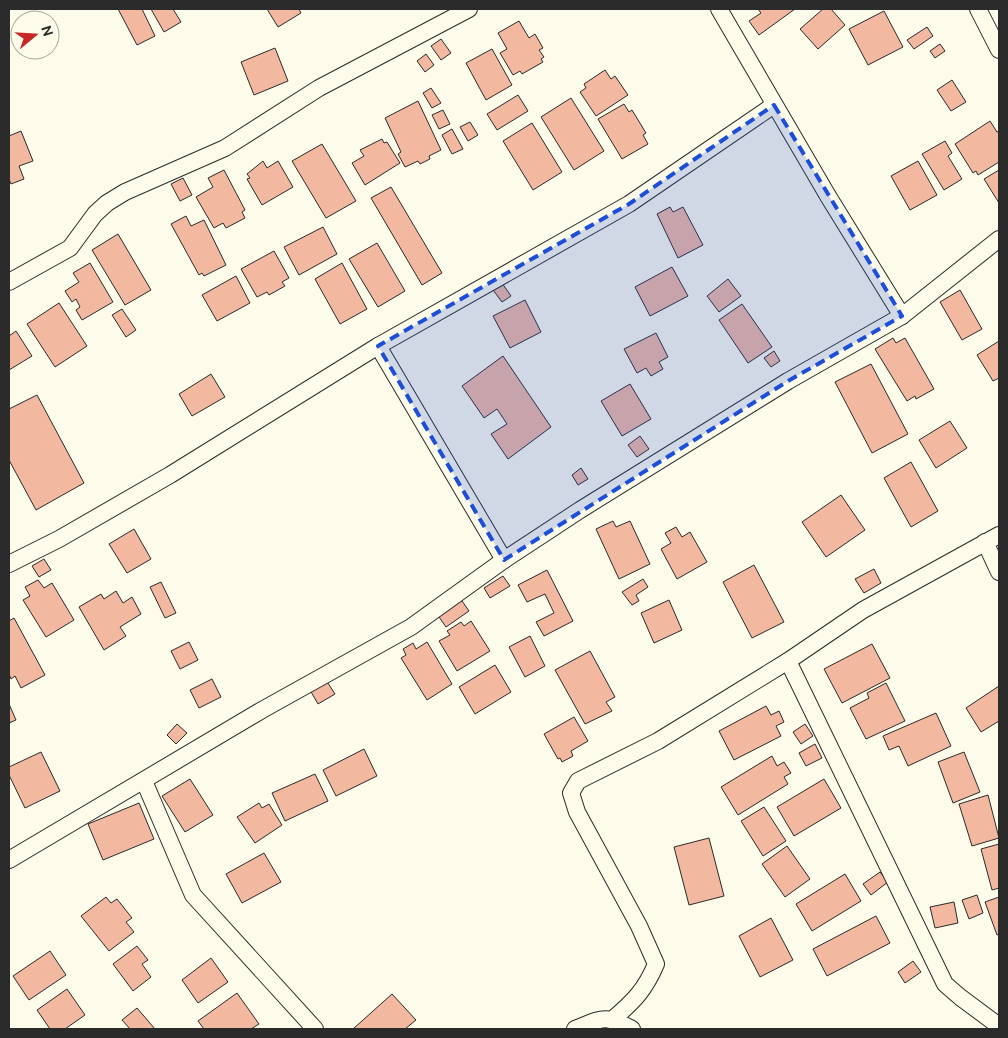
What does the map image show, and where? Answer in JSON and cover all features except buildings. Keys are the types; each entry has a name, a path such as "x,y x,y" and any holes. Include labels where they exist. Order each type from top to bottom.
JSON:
{"street":[{"path":"9,282 70,248 95,214 117,197 225,148 319,88 468,9"},
{"path":"719,9 774,105 902,316"},
{"path":"978,9 999,50"},
{"path":"9,564 59,539 170,475 378,346 629,204 774,105"},
{"path":"9,860 144,782 262,710 411,627 504,560 788,381 902,316 999,239"},
{"path":"378,346 504,560"},
{"path":"613,1019 639,997 649,981 656,964 639,926 577,812 571,794 578,782 658,741 788,661 863,610 992,539 999,572"},
{"path":"788,661 945,984 999,1026"},
{"path":"144,782 193,895 315,1029"},
{"path":"575,1029 602,1018 613,1019 632,1029"}],"highlighted area":[{"path":"774,105 902,316 788,381 504,560 378,346 629,204"}]}
